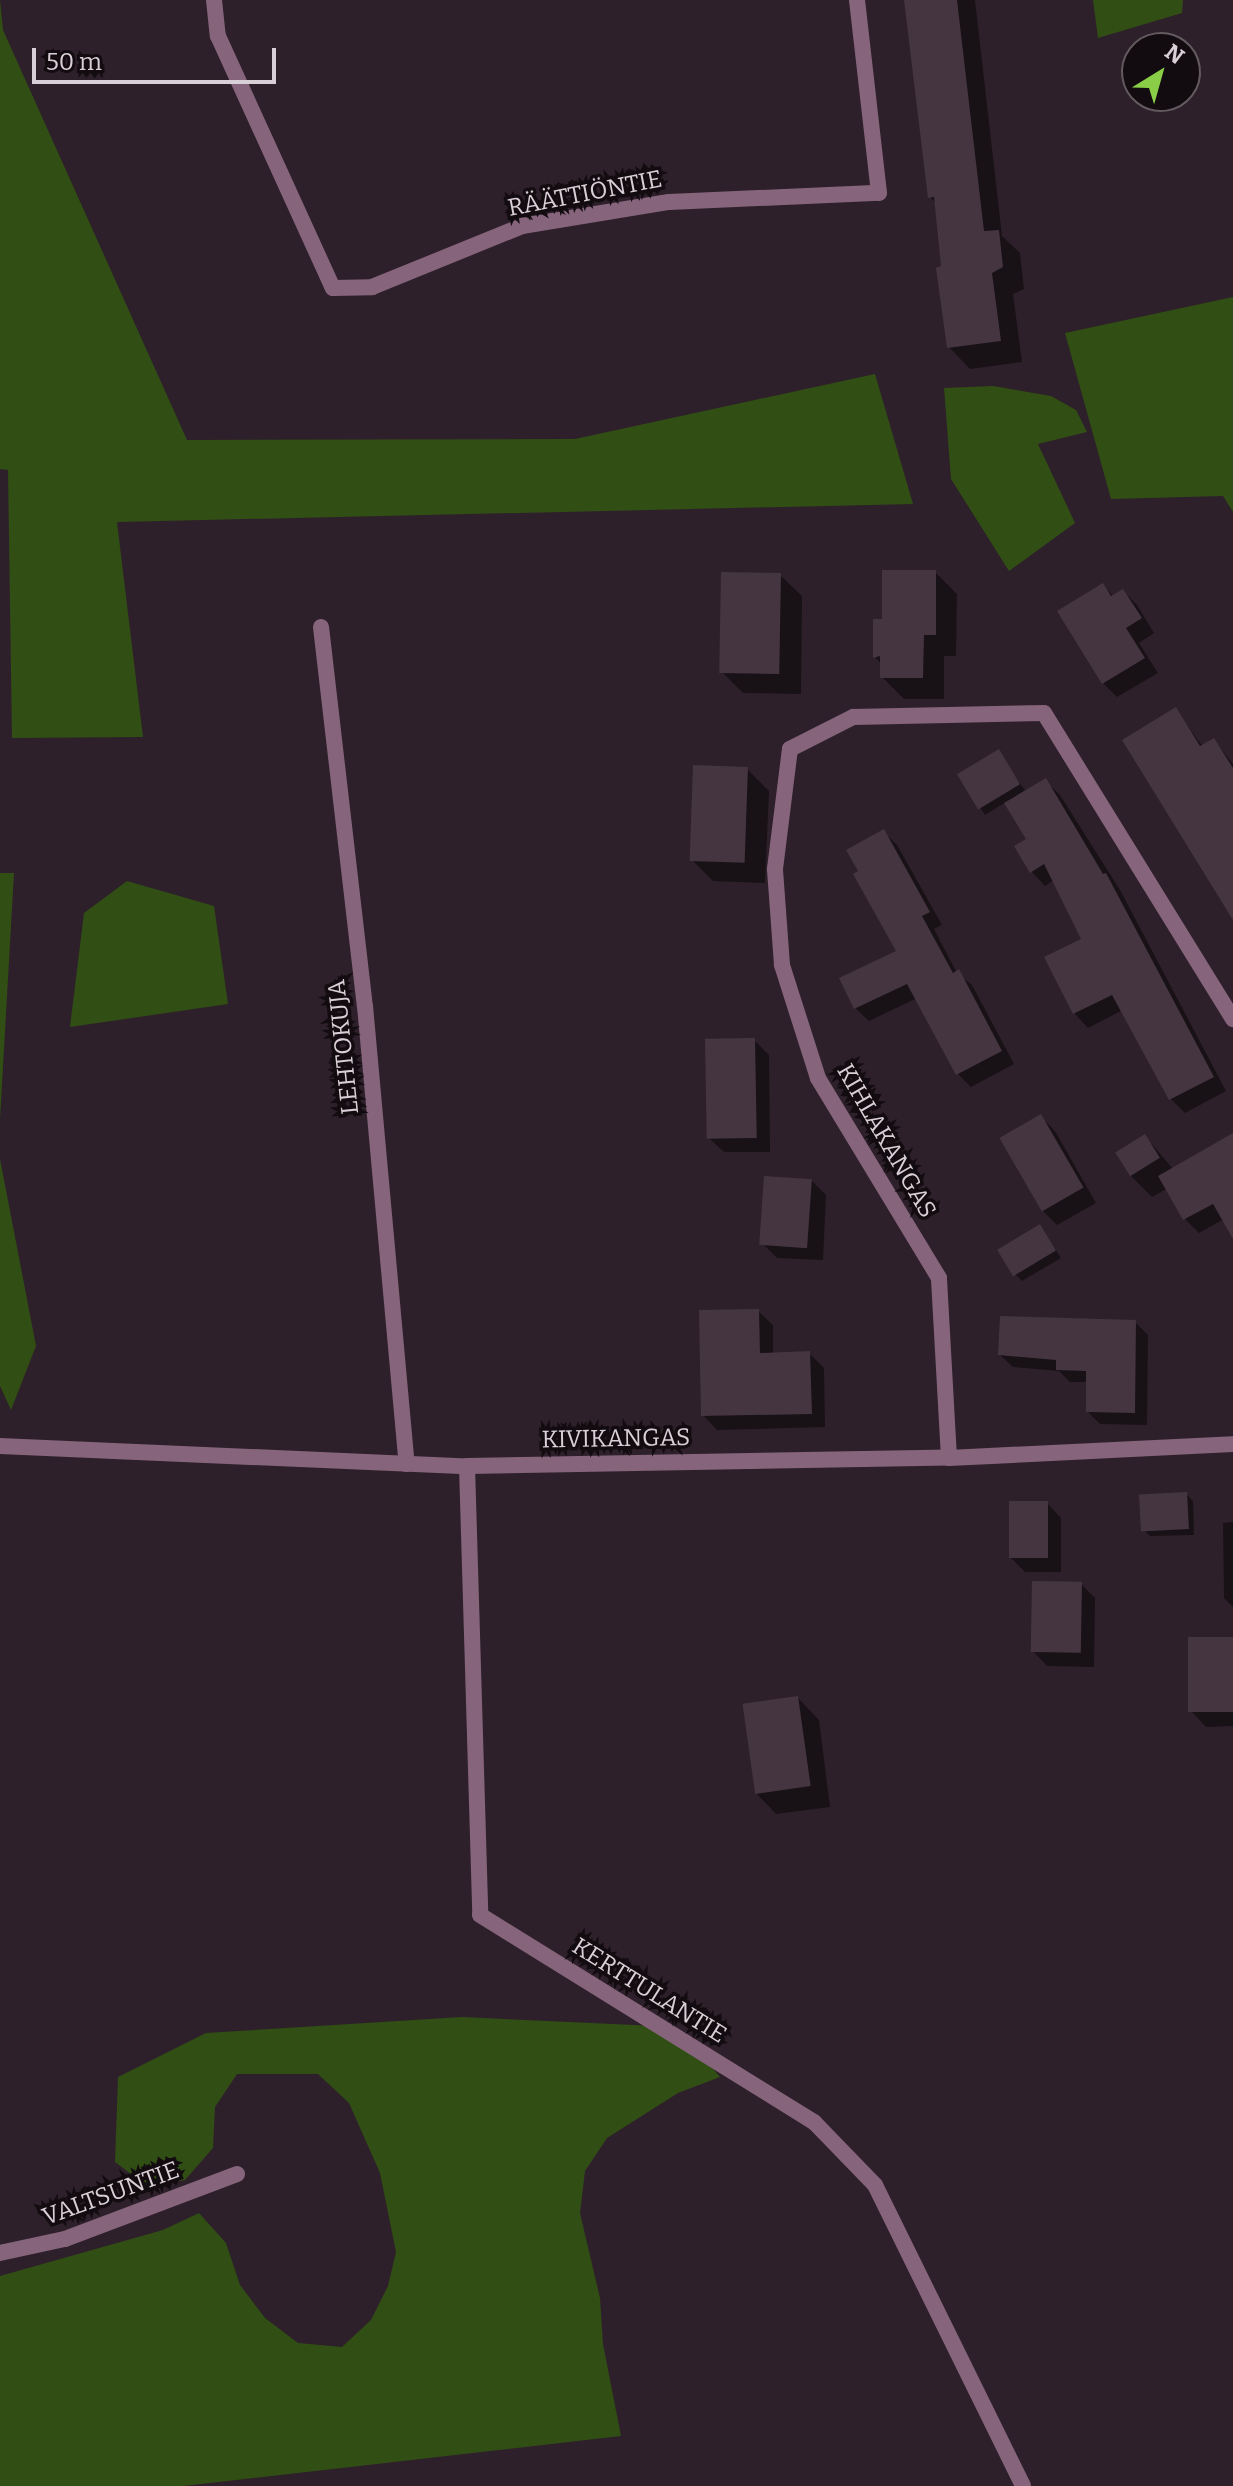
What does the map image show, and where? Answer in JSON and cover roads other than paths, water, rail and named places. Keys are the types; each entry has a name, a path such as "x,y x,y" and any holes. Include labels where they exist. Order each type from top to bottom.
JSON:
{"street":[{"name":"RÄÄTTIÖNTIE","path":"214,0 218,36 333,288 372,287 522,226 669,202 879,193 857,0"},
{"name":"LEHTOKUJA","path":"321,627 365,1006 407,1464"},
{"name":"KIHLAKANGAS","path":"949,1458 939,1278 818,1078 782,965 775,869 790,749 853,717 1044,713 1233,1019"},
{"name":"KIVIKANGAS","path":"0,1446 467,1466 949,1458 1233,1444"},
{"name":"KERTTULANTIE","path":"467,1466 480,1915 814,2122 875,2185 1023,2486"},
{"name":"VALTSUNTIE","path":"0,2253 65,2239 237,2174"}]}
